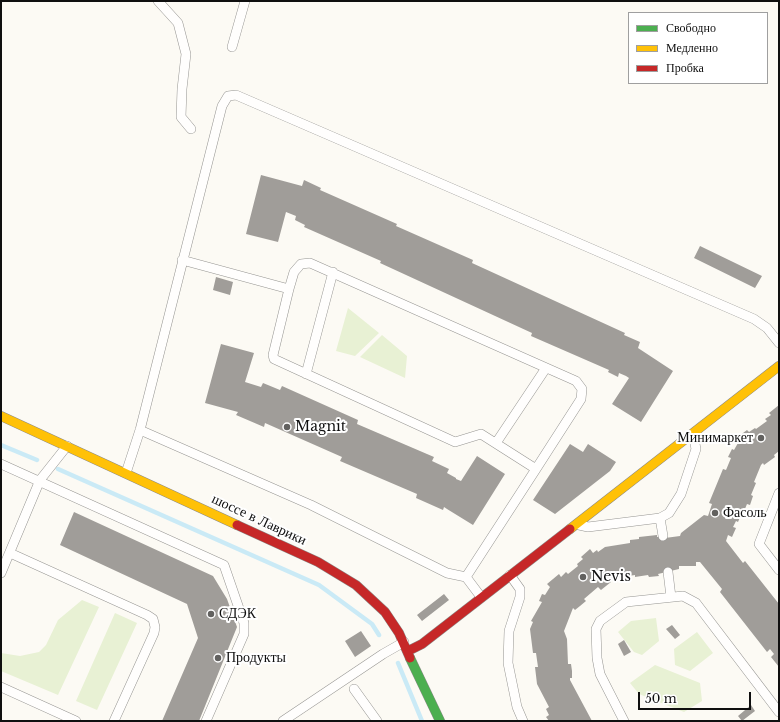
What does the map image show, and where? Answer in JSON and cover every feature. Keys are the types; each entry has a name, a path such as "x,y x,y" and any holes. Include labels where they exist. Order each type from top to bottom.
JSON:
{"street":[{"path":"408,651 422,644 779,366"},
{"name":"шоссе в Лаврики","path":"1,416 338,573 356,585 381,608 404,642 440,721"}],"lane":[{"path":"158,1 178,23 186,54 182,89 181,118 191,129"},
{"path":"232,47 245,1"},
{"path":"126,473 140,430 222,106 228,96 236,95 754,319 767,328 779,343"},
{"path":"182,260 289,289"},
{"path":"466,577 536,469 581,399 582,389 576,381 333,272 310,263 301,264 294,272 273,355 274,359 455,442 481,434 536,469"},
{"path":"306,374 333,272"},
{"path":"496,443 546,368"},
{"path":"769,374 779,378"},
{"path":"140,430 312,505 447,573 466,577 481,597"},
{"path":"576,524 588,527 660,518 669,512 681,494 696,449 692,433"},
{"path":"1,573 40,480 68,446"},
{"path":"1,464 40,480 224,565 244,623 244,634 206,721"},
{"path":"779,493 759,544 779,570"},
{"path":"660,518 663,536"},
{"path":"10,553 153,619 155,627 154,633 114,721"},
{"path":"668,572 672,597"},
{"path":"510,575 520,589 520,597 509,631 508,663 516,707 523,721"},
{"path":"624,721 600,674 597,658 596,629 600,621 626,602 683,596 696,604 779,712"},
{"path":"283,721 383,654 404,642"},
{"path":"1,687 76,721"},
{"path":"354,690 377,721"}],"green space":[{"path":"348,308 379,333 355,356 336,351"},
{"path":"382,335 407,356 405,378 360,357"},
{"path":"82,600 99,607 58,695 1,671 1,653 20,656 39,652 46,645 58,620"},
{"path":"115,613 137,623 97,710 76,701"},
{"path":"656,618 659,641 642,655 634,652 618,632 631,621"},
{"path":"697,632 713,653 690,671 675,665 674,649"},
{"path":"655,665 700,683 702,701 684,712 639,694 630,683"}],"building":[{"path":"261,175 302,186 304,180 321,188 320,190 397,224 396,226 473,260 472,263 625,333 624,335 640,342 638,348 673,371 641,422 612,404 629,378 626,376 619,373 618,377 608,372 609,370 531,336 532,333 380,263 381,261 304,227 305,225 295,220 296,216 286,212 278,242 246,234"},
{"path":"700,246 762,276 755,288 694,258"},
{"path":"216,277 233,282 230,295 213,290"},
{"path":"221,344 254,353 245,382 261,387 263,383 280,390 282,386 358,420 357,424 434,457 432,461 449,469 447,473 456,479 461,481 477,456 505,474 473,525 444,507 443,510 416,498 417,494 340,461 342,457 265,423 264,427 236,415 238,412 205,403"},
{"path":"779,405 779,451 774,455 775,457 764,465 763,463 761,465 754,482 756,483 751,495 753,496 750,505 747,504 742,516 741,515 738,522 736,521 733,527 736,528 732,537 728,535 726,541 743,563 745,561 779,604 779,667 771,657 774,654 770,649 767,652 720,592 722,589 700,562 696,562 696,566 679,566 679,569 658,574 659,576 649,577 648,575 635,577 635,575 609,579 611,582 601,590 598,587 584,599 586,601 575,610 573,608 564,631 567,639 568,664 571,664 572,671 572,678 570,678 570,680 592,721 549,721 546,717 549,715 546,709 549,707 537,684 535,667 538,667 536,653 533,653 530,629 533,622 531,621 542,602 539,601 542,594 545,595 550,587 547,584 559,574 561,577 566,572 568,574 578,566 577,564 583,559 581,557 590,549 593,553 597,550 598,552 605,547 630,543 630,540 639,539 639,537 657,535 657,537 665,536 665,538 680,536 681,533 704,515 708,516 712,504 709,503 723,469 726,470 731,458 728,457 732,449 734,450 738,443 735,439 747,430 749,432 755,428 756,429 767,421 765,419 771,415 769,413"},
{"path":"570,444 583,452 588,444 616,462 610,471 555,514 533,500"},
{"path":"74,512 213,576 227,599 237,627 199,721 162,721 198,638 187,604 60,545"},
{"path":"444,594 449,600 422,621 417,615"},
{"path":"672,625 680,635 675,639 666,629"},
{"path":"361,631 371,646 355,657 345,641"},
{"path":"624,640 631,652 624,656 618,644"},
{"path":"751,705 755,711 742,721 738,716"}],"waterway":[{"path":"1,445 37,460"},
{"path":"58,469 319,585 372,624 379,635"},
{"path":"398,663 422,721"}],"traffic: fast":[{"path":"410,658 440,721"}],"traffic: slow":[{"path":"570,529 779,366"},
{"path":"1,416 237,525"}],"traffic: jam":[{"path":"237,525 318,562 356,585 385,612 399,633 410,658"},
{"path":"408,651 422,644 570,529"}],"place":[{"name":"Magnit","path":"287,427"},
{"name":"Минимаркет","path":"761,438"},
{"name":"Фасоль","path":"715,513"},
{"name":"Nevis","path":"583,577"},
{"name":"СДЭК","path":"211,614"},
{"name":"Продукты","path":"218,658"}]}
